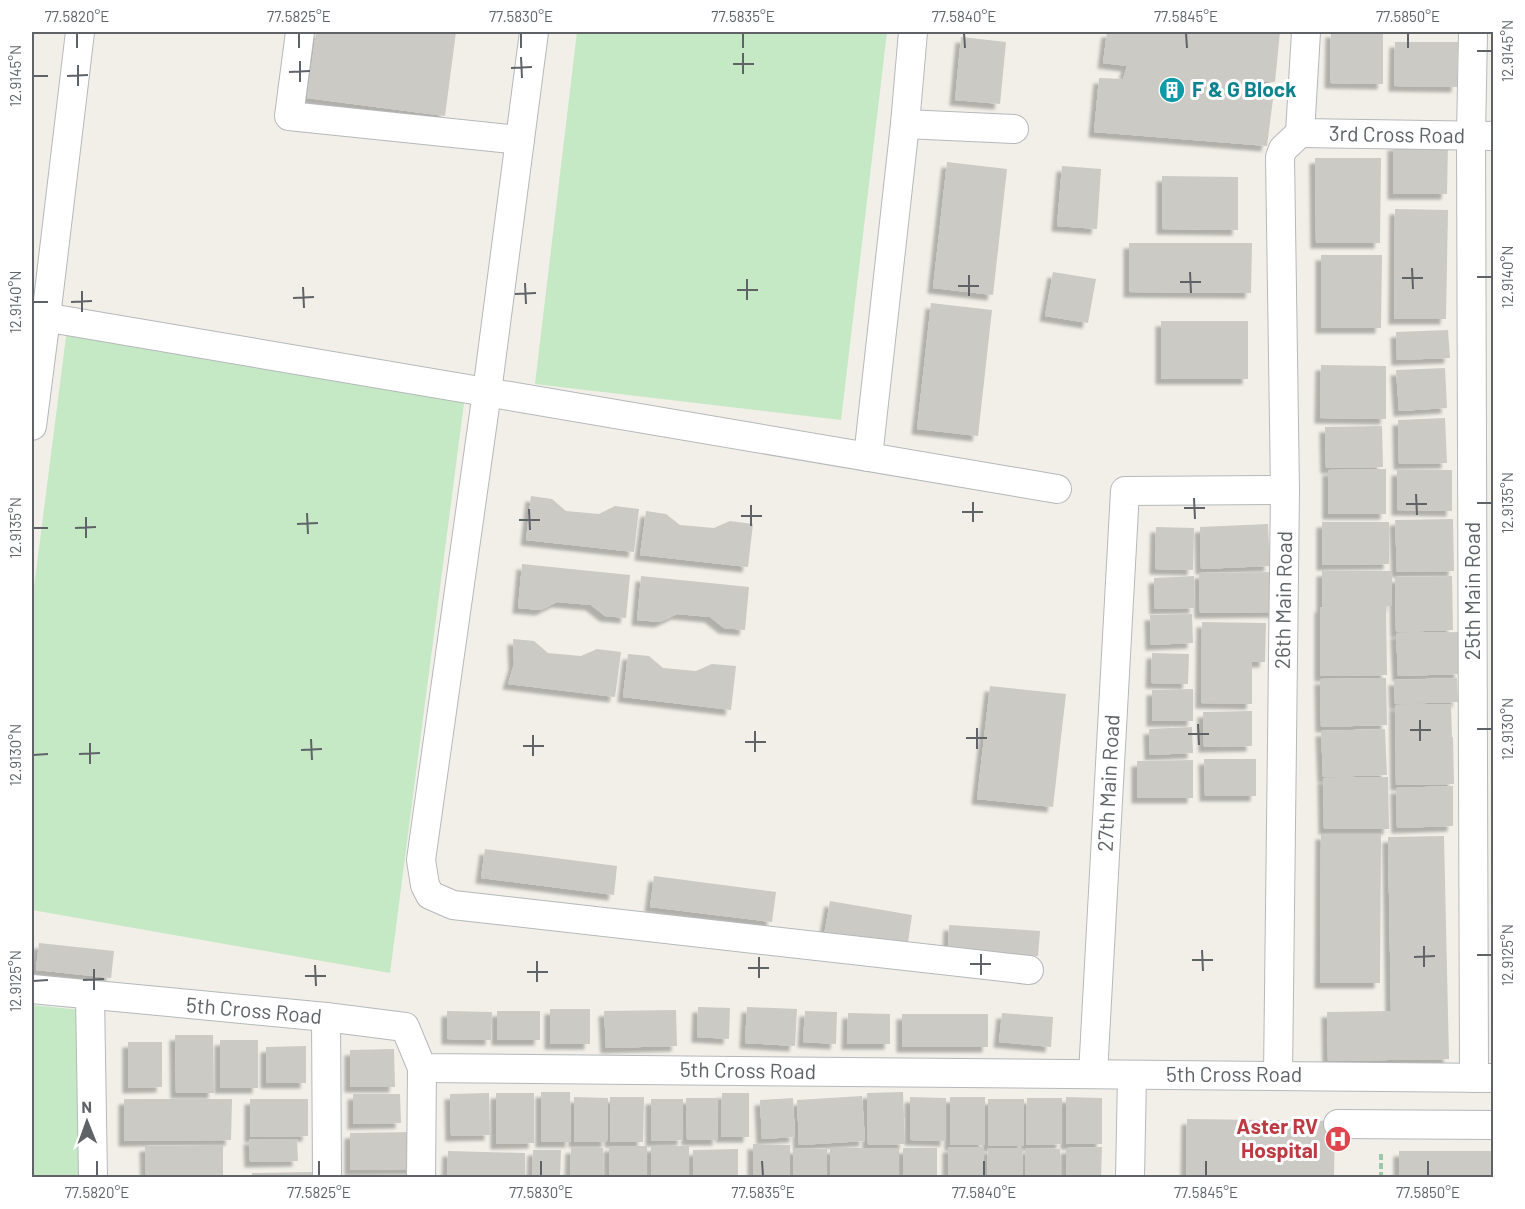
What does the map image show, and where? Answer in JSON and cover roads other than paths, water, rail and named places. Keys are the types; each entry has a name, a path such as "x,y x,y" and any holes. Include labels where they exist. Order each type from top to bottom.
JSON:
{"street":[{"path":"32,426 39,316 81,32"},
{"path":"300,32 289,116 520,140"},
{"path":"534,32 487,392 421,860 425,885 430,896 453,905 1029,970"},
{"path":"868,457 914,32"},
{"path":"1300,133 1305,32"},
{"name":"25th Main Road","path":"1473,32 1482,136 1484,1078"},
{"path":"905,124 1014,129"},
{"name":"3rd Cross Road","path":"1300,133 1482,136"},
{"name":"26th Main Road","path":"1278,1076 1285,490 1280,157 1283,149 1300,133"},
{"path":"39,316 1057,489"},
{"name":"27th Main Road","path":"1093,1074 1125,491 1285,490"},
{"name":"5th Cross Road","path":"32,989 326,1017 405,1027 422,1068 1484,1078"},
{"path":"90,995 93,1178"},
{"path":"326,1017 327,1178"},
{"path":"422,1068 422,1178"},
{"path":"1130,1178 1132,1075"},
{"path":"1338,1124 1494,1125"}],"place":[{"name":"F & G Block","path":"1172,90"},
{"name":"Aster RV Hospital","path":"1338,1139"}]}
